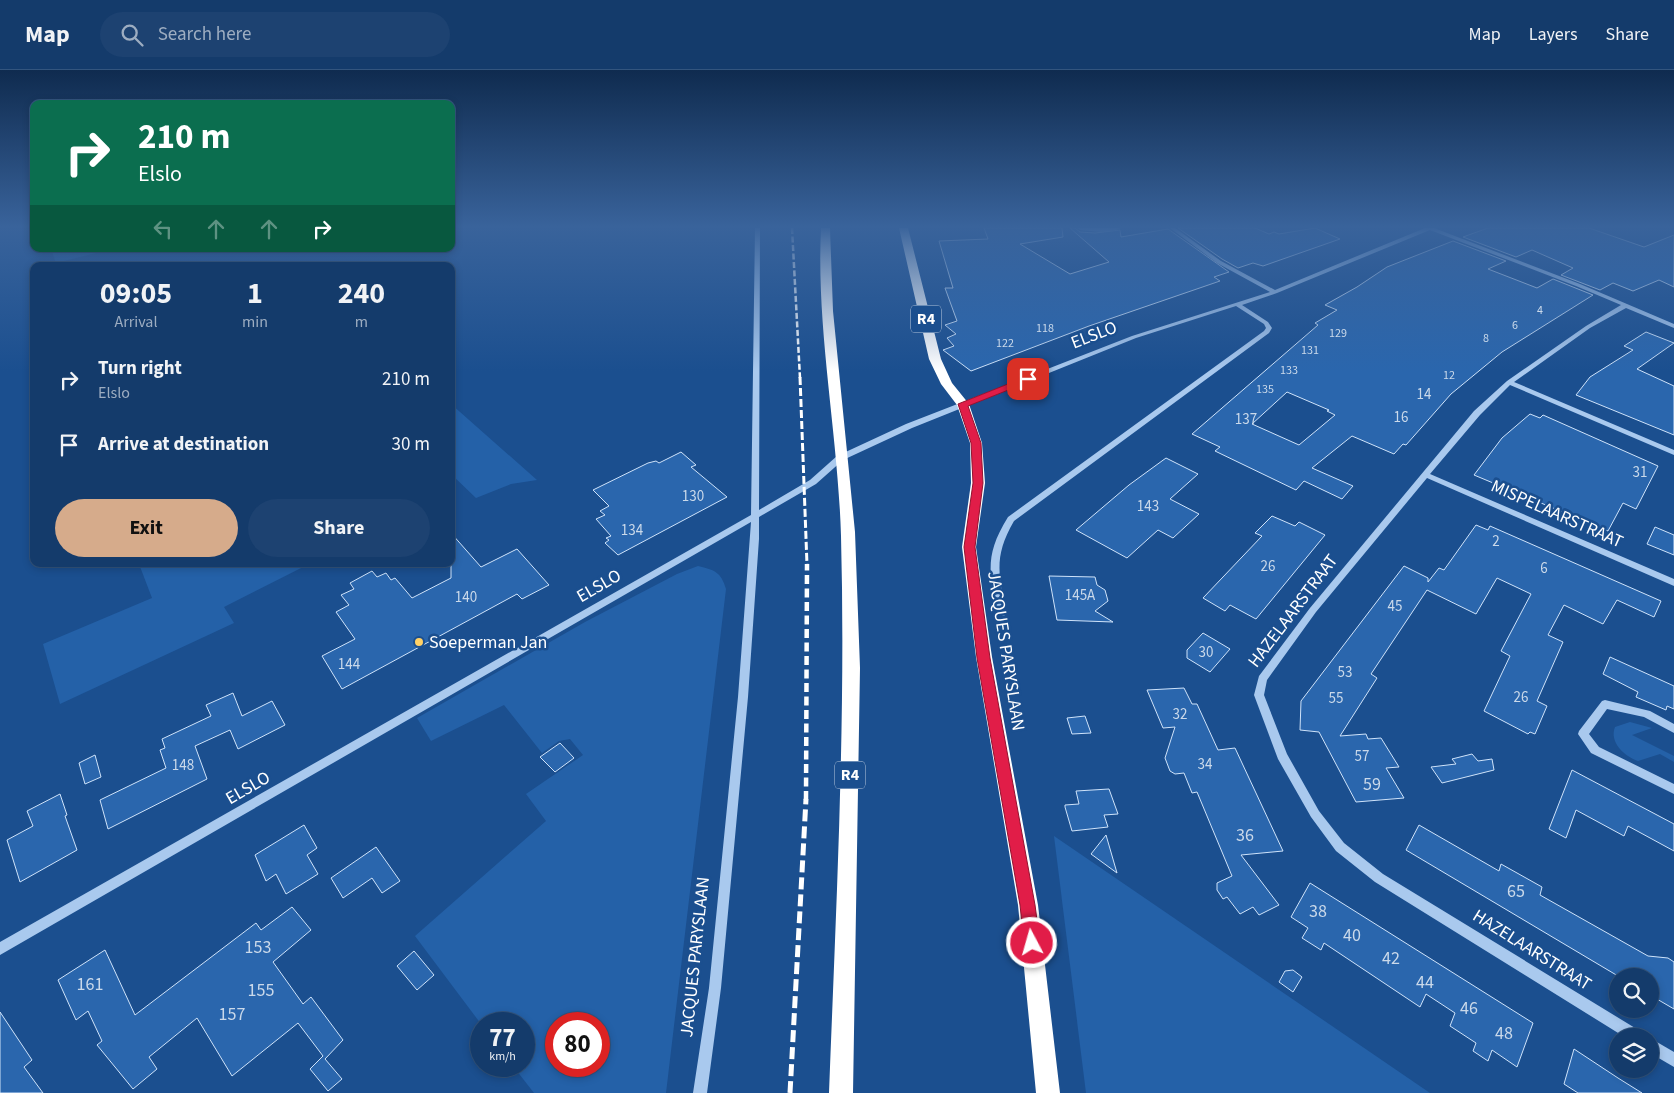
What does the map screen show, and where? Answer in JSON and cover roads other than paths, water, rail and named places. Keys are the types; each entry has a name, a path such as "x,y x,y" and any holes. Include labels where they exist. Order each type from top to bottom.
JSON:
{"highway":[{"name":"R4","path":"827,276 840,458 848,532 852,668 841,1093"},
{"name":"JACQUES PARYSLAAN","path":"915,276 935,358 946,384 963,404 976,443 978,483 969,547 984,658 1028,905 1048,1093"}],"street":[{"name":"JACQUES PARYSLAAN","path":"700,1093 715,988 742,707 757,492 757,276"},
{"path":"1245,276 1275,292"},
{"name":"ELSLO","path":"0,949 814,482 840,458 909,426 1134,337 1238,305 1314,276"},
{"path":"1551,276 1674,326"},
{"path":"1001,614 993,558 998,538 1011,519 1267,332 1269,328 1266,323 1238,305"},
{"name":"HAZELAARSTRAAT","path":"1622,1028 1379,878 1340,847 1315,814 1282,756 1259,695 1262,679 1313,610 1477,413 1509,382 1588,327 1626,305"},
{"path":"1509,382 1674,453"},
{"name":"MISPELAARSTRAAT","path":"1426,475 1674,583"},
{"path":"1674,729 1646,714 1605,704 1584,734 1595,750 1674,789"},
{"path":"1659,1051 1674,1060"}],"railway":[{"path":"795,276 800,378"},
{"path":"800,377 807,565"},
{"path":"806,800 807,565"},
{"path":"790,1093 806,799"}],"place":[{"name":"Soeperman Jan","path":"419,642"}]}
